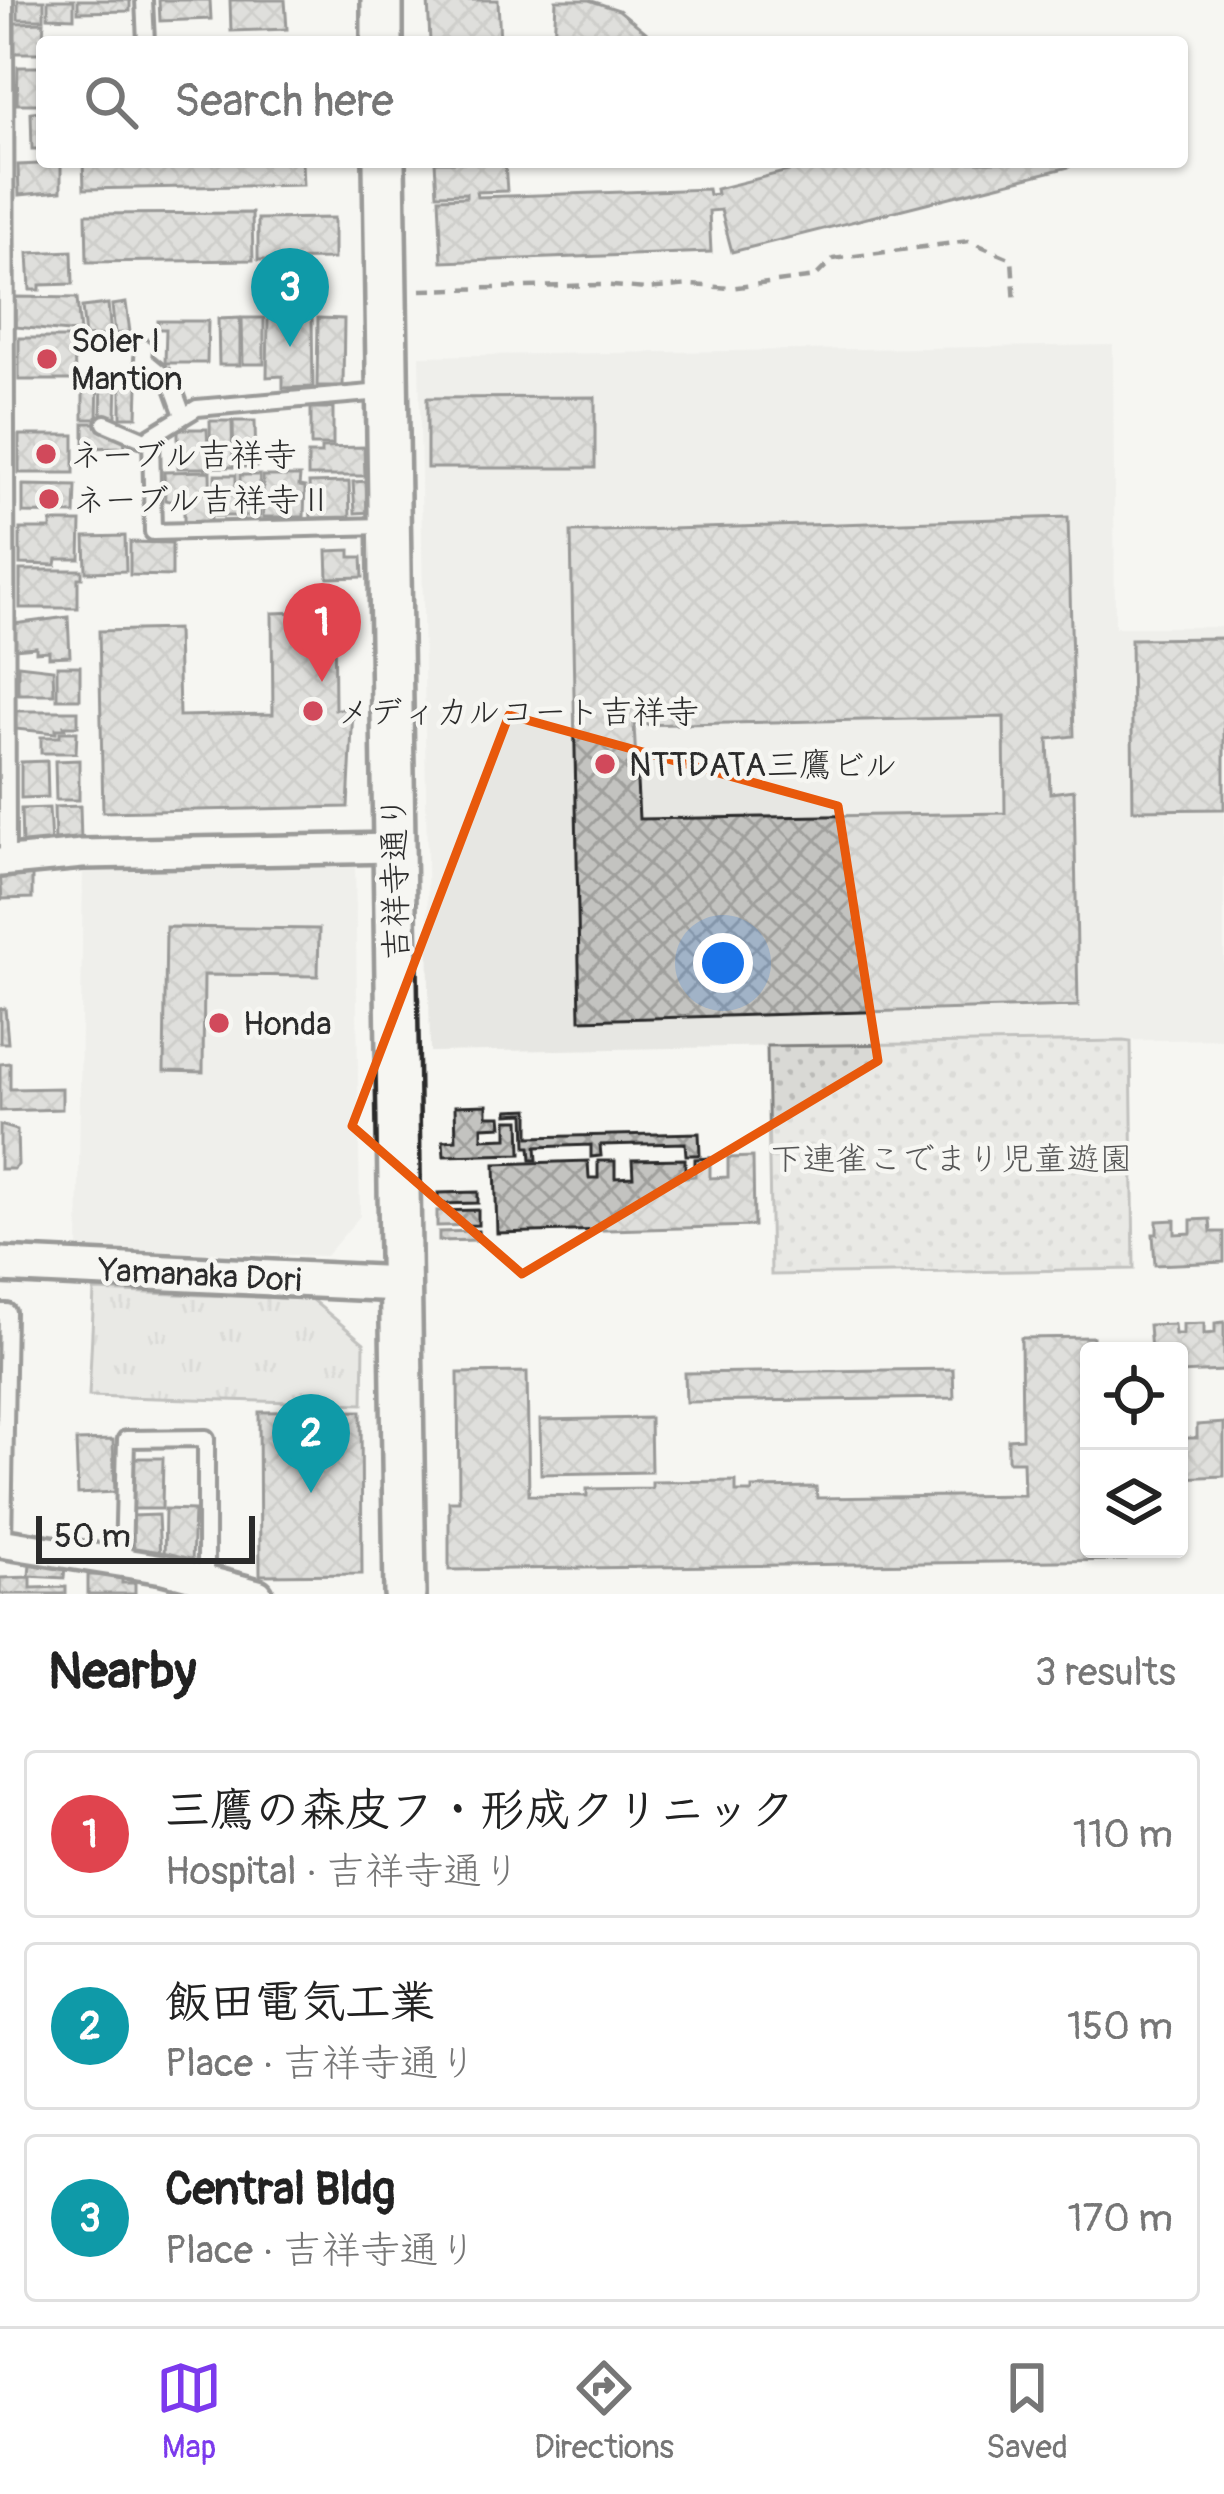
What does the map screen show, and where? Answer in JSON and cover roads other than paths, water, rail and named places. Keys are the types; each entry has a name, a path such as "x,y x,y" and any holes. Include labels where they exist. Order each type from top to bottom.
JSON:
{"main road":[{"path":"382,0 382,36"},
{"name":"吉祥寺通り","path":"384,168 405,1594"}],"street":[{"path":"3,862 82,854 394,848"},
{"name":"Yamanaka Dori","path":"0,1264 400,1284"},
{"path":"2,1543 123,1562 163,1581 206,1578 258,1594"}],"lane":[{"path":"3,862 5,0"},
{"path":"144,0 146,36"},
{"path":"144,348 143,359 172,382 184,415"},
{"path":"387,391 197,408 184,415 152,436 152,532 389,526"},
{"path":"104,423 152,443"},
{"path":"0,1312 7,1312 2,1543"},
{"path":"123,1562 126,1439 206,1438 206,1578"}],"place":[{"name":"Central Bldg","path":"290,347"},
{"name":"Soler I Mantion","path":"47,359"},
{"name":"ネーブル吉祥寺","path":"46,454"},
{"name":"ネーブル吉祥寺Ⅱ","path":"49,499"},
{"name":"三鷹の森皮フ・形成クリニック","path":"322,682"},
{"name":"メディカルコート吉祥寺","path":"313,711"},
{"name":"NTTDATA三鷹ビル","path":"605,764"},
{"name":"Honda","path":"219,1023"},
{"name":"飯田電気工業","path":"311,1493"}],"park label":[{"name":"下連雀こでまり児童遊園","path":"951,1158"}]}
